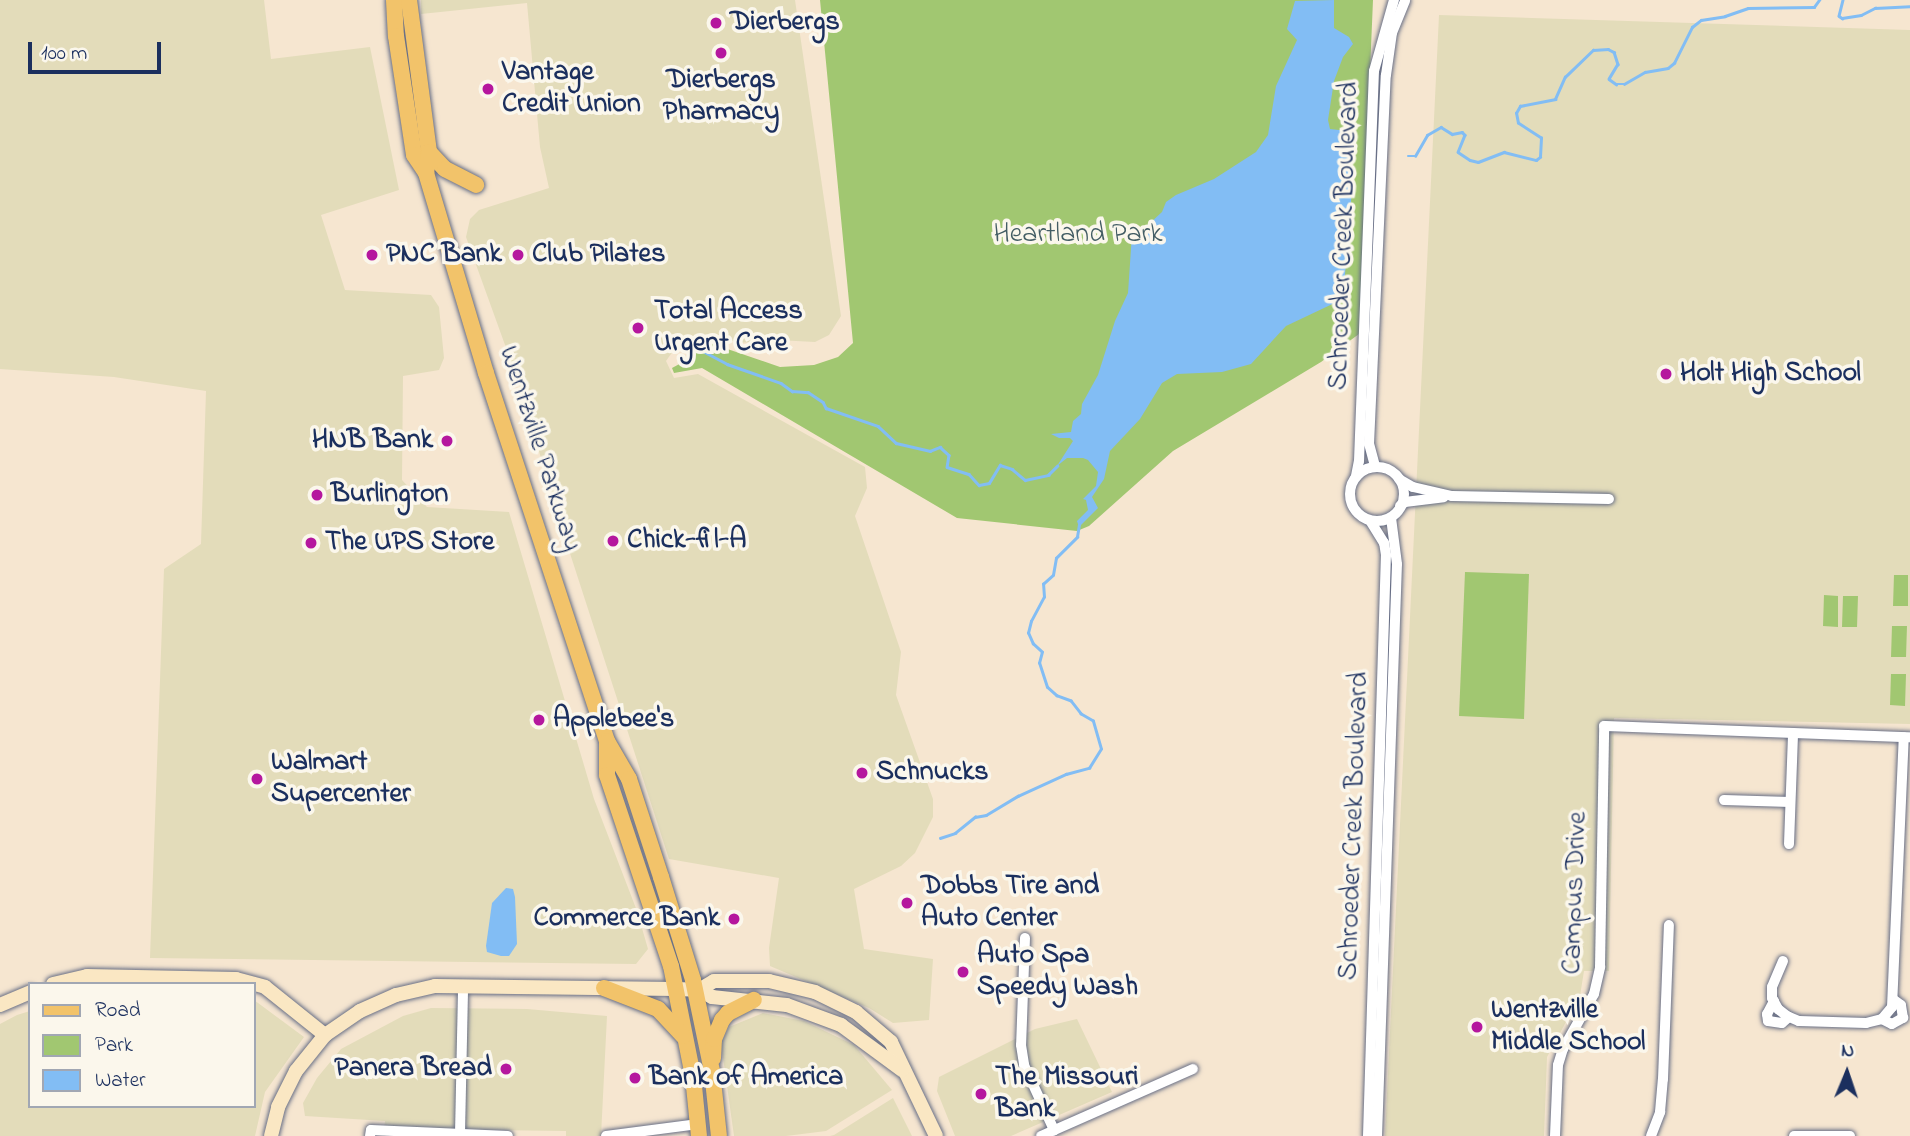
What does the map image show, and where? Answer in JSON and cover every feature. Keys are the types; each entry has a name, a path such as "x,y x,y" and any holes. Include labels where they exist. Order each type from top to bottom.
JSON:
{"main road":[{"name":"Wentzville Parkway","path":"394,0 399,61 414,155 426,173 486,373 607,741 607,775 670,963 688,990 712,1071 719,1136"},
{"name":"Wentzville Parkway","path":"408,0 429,152 426,173"},
{"path":"429,152 445,169 476,185"},
{"path":"604,988 658,1009 686,1039"},
{"name":"Wentzville Parkway","path":"688,990 686,1039 699,1130"},
{"path":"712,1071 717,1028 728,1013 757,1000"}],"street":[{"name":"Schroeder Creek Boulevard","path":"1356,477 1359,461 1374,71 1394,0"},
{"name":"Schroeder Creek Boulevard","path":"1375,466 1369,444 1386,75 1392,33 1405,0"},
{"path":"1400,506 1403,493 1399,479 1392,470 1375,466 1352,480 1350,499 1360,516 1370,521 1391,518 1405,502 1452,496 1609,499"},
{"path":"1399,479 1413,486 1452,496"},
{"name":"Schroeder Creek Boulevard","path":"1377,1136 1397,564 1391,518"},
{"name":"Schroeder Creek Boulevard","path":"1368,1136 1386,555 1384,543 1370,521"},
{"name":"Campus Drive","path":"1555,1136 1558,1065 1563,1049 1594,993 1600,967 1604,726 1793,733"},
{"path":"1783,961 1772,986 1778,1009 1789,1017 1799,1021 1867,1023 1882,1019 1892,1007 1907,737 1793,733 1789,844"},
{"path":"1724,800 1790,802"},
{"path":"1651,1136 1660,1112 1663,1079 1669,925"},
{"path":"1025,938 1023,1055 1054,1130"},
{"path":"62,982 88,976 236,979 247,982"},
{"path":"688,990 713,981 769,981 835,1000 873,1024 891,1042 902,1070 936,1136"},
{"path":"256,985 265,987 325,1035"},
{"path":"460,1134 463,985"},
{"path":"271,1136 278,1107 296,1071 325,1035 360,1010 396,995 435,986 688,990 712,998 757,1000 806,1010 830,1020 902,1070"},
{"path":"0,1005 28,993"},
{"path":"757,1000 769,996 822,1005 835,1000"},
{"path":"1774,1001 1767,1014 1768,1021 1774,1024 1782,1023 1789,1017"},
{"path":"830,1020 839,1016 846,1017 872,1035 885,1036"},
{"path":"1041,1136 1193,1069"},
{"path":"370,1136 371,1130 508,1136"},
{"path":"606,1136 699,1130"},
{"path":"1794,1136 1850,1136"}],"shaded area":[{"path":"0,0 264,0 271,59 370,47 399,190 321,215 345,290 431,295 439,307 444,358 439,370 403,376 402,480 427,507 509,512 594,799 637,911 648,949 636,964 150,958 164,569 201,544 206,391 114,377 0,369"},
{"path":"421,0 795,0 841,316 829,335 815,342 777,340 738,343 719,336 693,337 678,344 666,361 674,378 698,374 865,467 867,488 855,516 901,652 896,695 933,799 933,817 915,853 901,866 854,889 864,949 933,959 929,1020 893,1023 869,1008 770,966 769,948 779,878 669,859 565,538 517,378 466,237 470,219 479,210 549,188 540,147 527,3 421,14"},
{"name":"Holt High School","path":"1439,15 1910,30 1910,724 1614,718 1609,971 1584,971 1580,996 1547,1057 1544,1136 1385,1136"},
{"path":"256,1001 304,1037 265,1092 255,1136 0,1136 0,1024 28,1012 28,1108 256,1108"},
{"path":"431,1008 527,1009 607,1016 601,1136 566,1136 566,1131 474,1130 473,1136 383,1136 385,1121 305,1116 303,1103 317,1078 341,1049 403,1016"},
{"path":"763,1013 804,1021 854,1045 892,1090 826,1131 786,1136 734,1136 721,1043 729,1027"},
{"path":"1077,1019 1112,1092 1011,1136 955,1136 937,1091 939,1077 1035,1029"},
{"path":"893,1098 912,1136 830,1136 834,1135"}],"green space":[{"name":"Heartland Park","path":"820,0 1373,0 1359,334 1321,362 1173,451 1089,526 1077,531 957,518 702,368 674,373 672,368 696,355 695,349 704,341 780,367 814,365 838,357 853,343"},
{"path":"1465,572 1529,574 1524,719 1459,716"},
{"path":"1894,575 1908,575 1908,606 1893,606"},
{"path":"1824,595 1838,596 1838,627 1823,626"},
{"path":"1843,596 1858,596 1857,627 1842,627"},
{"path":"1892,626 1907,626 1906,657 1891,657"},
{"path":"1891,674 1906,674 1905,706 1890,705"}],"water":[{"path":"1334,0 1334,28 1349,37 1353,44 1343,57 1334,81 1328,120 1330,129 1348,131 1351,139 1344,145 1353,155 1344,165 1351,167 1353,177 1343,299 1286,326 1251,364 1222,372 1177,374 1162,383 1140,419 1110,451 1104,479 1092,497 1098,508 1079,527 1077,521 1088,510 1086,500 1083,499 1096,486 1098,472 1083,458 1067,458 1057,466 1073,441 1051,434 1071,432 1073,421 1081,414 1082,404 1098,375 1115,321 1128,293 1132,234 1149,224 1162,212 1166,202 1176,195 1214,179 1256,152 1268,135 1276,86 1297,40 1287,29 1295,1"},
{"path":"506,888 513,889 515,897 517,944 509,956 501,956 487,952 486,946 492,903"}],"waterway":[{"path":"1408,156 1415,156 1427,135 1441,127 1452,134 1462,132 1465,135 1458,152 1470,160 1478,162 1504,152 1536,160 1540,157 1541,138 1518,123 1516,113 1520,106 1555,99 1565,77 1593,50 1608,49 1614,52 1618,64 1609,79 1616,84 1624,84 1645,72 1668,68 1674,63 1692,27 1701,20 1748,8 1814,7 1819,0"},
{"path":"1843,0 1839,16 1842,18 1861,15 1875,8 1910,6"},
{"path":"701,350 727,364 781,383 792,391 808,392 823,402 826,408 878,426 896,443 930,451 940,447 949,455 947,467 969,474 979,485 989,483 1000,465 1012,469 1025,480 1048,475 1057,466"},
{"path":"940,838 955,833 975,817 986,815 1018,796 1066,774 1089,768 1101,749 1093,721 1081,714 1071,701 1057,696 1047,687 1039,663 1042,652 1033,644 1028,633 1031,621 1044,597 1043,584 1053,575 1056,558 1077,537 1079,525"}],"place":[{"name":"Dierbergs","path":"716,23"},
{"name":"Dierbergs Pharmacy","path":"721,53"},
{"name":"Vantage Credit Union","path":"488,89"},
{"name":"PNC Bank","path":"372,255"},
{"name":"Club Pilates","path":"518,255"},
{"name":"Total Access Urgent Care","path":"638,328"},
{"name":"Holt High School","path":"1666,374"},
{"name":"HNB Bank","path":"447,441"},
{"name":"Burlington","path":"317,495"},
{"name":"Chick-fil-A","path":"613,541"},
{"name":"The UPS Store","path":"311,543"},
{"name":"Applebee's","path":"539,720"},
{"name":"Schnucks","path":"862,773"},
{"name":"Walmart Supercenter","path":"257,779"},
{"name":"Dobbs Tire and Auto Center","path":"907,903"},
{"name":"Commerce Bank","path":"734,919"},
{"name":"Auto Spa Speedy Wash","path":"963,972"},
{"name":"Wentzville Middle School","path":"1477,1027"},
{"name":"Panera Bread","path":"506,1069"},
{"name":"Bank of America","path":"635,1078"},
{"name":"The Missouri Bank","path":"981,1094"}]}
